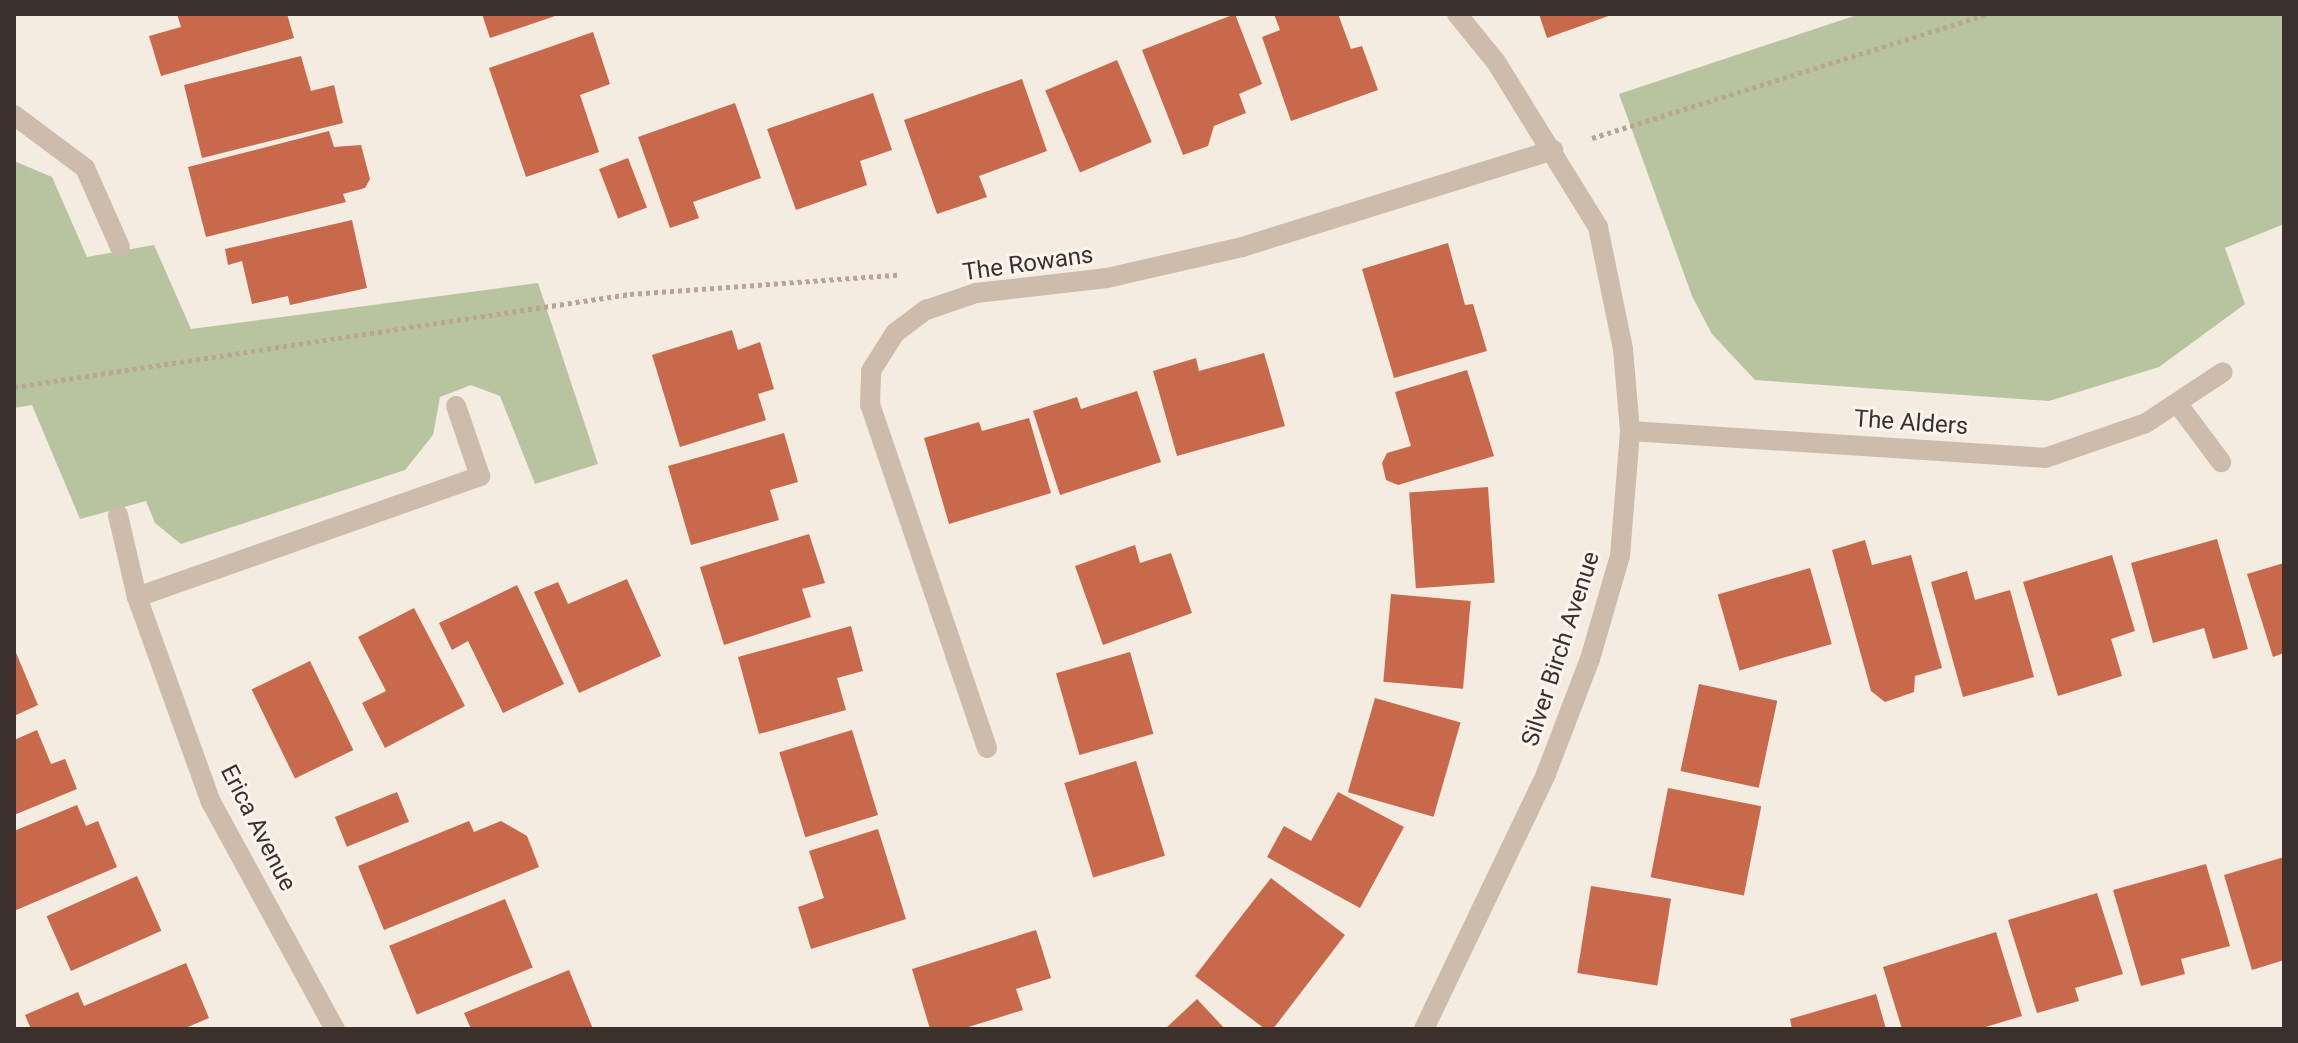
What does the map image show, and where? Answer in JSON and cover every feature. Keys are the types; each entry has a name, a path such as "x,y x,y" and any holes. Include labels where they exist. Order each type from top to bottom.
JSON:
{"street":[{"name":"Silver Birch Avenue","path":"1424,1029 1546,774 1590,659 1620,556 1630,431 1623,349 1598,227 1496,62 1457,14"},
{"path":"14,115 85,168 120,247"},
{"name":"The Rowans","path":"987,748 870,405 871,371 895,333 926,310 976,293 1107,278 1242,247 1553,150"},
{"name":"The Alders","path":"1630,431 2045,458 2146,423 2223,372"},
{"path":"2177,403 2221,462"},
{"path":"137,597 480,476 456,406"},
{"name":"Erica Avenue","path":"118,515 137,597 211,802 335,1029"}],"path":[{"path":"1553,150 1988,14"},
{"path":"14,387 630,294 906,274"}],"green space":[{"path":"1860,14 2284,14 2284,224 2225,248 2245,304 2159,367 2049,401 1755,380 1712,334 1692,296 1619,94"},
{"path":"14,161 52,177 87,257 154,245 191,329 538,283 598,464 535,484 500,396 471,385 440,397 433,435 405,470 181,544 155,523 146,501 80,519 32,405 14,408"}],"building":[{"path":"177,14 287,14 294,38 161,76 149,36 181,27"},
{"path":"482,14 558,14 558,15 490,38"},
{"path":"1235,14 1262,84 1239,94 1246,113 1214,126 1208,146 1183,155 1142,50"},
{"path":"1274,14 1338,14 1351,49 1362,46 1378,90 1291,121 1262,37 1280,30"},
{"path":"1539,14 1614,14 1547,38"},
{"path":"593,32 610,84 580,95 599,152 526,177 489,68"},
{"path":"301,56 311,91 334,85 343,123 202,158 184,85"},
{"path":"1117,60 1152,142 1080,172 1045,90"},
{"path":"1022,79 1047,151 979,176 987,197 937,214 904,120"},
{"path":"873,93 892,150 860,161 867,185 796,210 767,129"},
{"path":"735,103 761,178 693,202 699,218 670,228 638,137"},
{"path":"329,131 334,147 361,145 370,179 365,188 343,194 346,202 206,237 188,167"},
{"path":"628,158 647,207 618,219 599,169"},
{"path":"352,220 367,288 290,305 288,296 252,304 242,261 228,265 225,249"},
{"path":"1448,243 1465,305 1473,304 1487,351 1394,378 1362,269"},
{"path":"732,330 738,350 760,342 774,389 758,394 766,420 680,447 652,355"},
{"path":"1264,353 1285,426 1177,456 1153,371 1196,358 1199,371"},
{"path":"1467,370 1494,456 1398,485 1386,480 1382,463 1387,453 1411,446 1395,392"},
{"path":"1137,391 1161,462 1060,495 1033,411 1077,397 1081,409"},
{"path":"1029,418 1051,493 949,524 924,438 979,422 982,431"},
{"path":"784,433 798,482 770,490 779,520 691,545 668,466"},
{"path":"1488,487 1495,583 1416,588 1409,493"},
{"path":"809,534 825,583 802,589 811,617 724,645 700,567"},
{"path":"2217,539 2248,649 2213,659 2204,628 2153,643 2131,563"},
{"path":"1865,540 1872,565 1911,555 1942,668 1915,676 1914,692 1885,702 1871,691 1832,550"},
{"path":"1135,545 1140,563 1171,553 1192,613 1103,645 1075,566"},
{"path":"2112,555 2135,631 2111,639 2122,676 2058,696 2023,582"},
{"path":"2284,563 2284,653 2273,657 2247,574"},
{"path":"1810,568 1832,644 1739,670 1718,594"},
{"path":"1967,571 1975,600 2010,590 2034,677 1963,697 1931,582"},
{"path":"627,579 661,656 579,693 534,592 558,582 568,604"},
{"path":"517,585 564,684 503,713 468,641 452,650 439,623"},
{"path":"1391,594 1471,601 1463,689 1383,682"},
{"path":"414,608 465,706 385,748 362,703 386,691 358,637"},
{"path":"851,626 863,671 837,678 846,710 759,734 738,657"},
{"path":"14,648 38,705 14,716"},
{"path":"1130,652 1153,734 1079,755 1056,673"},
{"path":"310,661 353,750 295,778 252,689"},
{"path":"1699,684 1777,701 1759,788 1680,771"},
{"path":"1375,698 1461,723 1434,817 1348,792"},
{"path":"37,730 51,764 65,759 77,789 14,815 14,740"},
{"path":"852,730 878,815 805,837 779,752"},
{"path":"1136,761 1165,856 1093,878 1064,783"},
{"path":"1668,788 1761,806 1744,895 1651,877"},
{"path":"397,792 409,822 347,847 335,817"},
{"path":"1338,792 1404,827 1360,908 1267,857 1284,826 1311,841"},
{"path":"77,805 86,826 98,821 117,867 14,911 14,831"},
{"path":"469,821 474,832 501,821 527,836 539,867 384,930 358,866"},
{"path":"878,829 906,919 811,949 798,907 824,898 809,851"},
{"path":"2284,857 2284,960 2252,970 2224,875"},
{"path":"2206,864 2230,946 2181,959 2185,974 2141,986 2113,890"},
{"path":"137,876 161,931 71,971 47,916"},
{"path":"1271,878 1345,935 1273,1029 1265,1029 1195,976"},
{"path":"1591,886 1671,899 1657,986 1577,973"},
{"path":"2097,893 2123,974 2075,988 2079,1001 2037,1013 2008,920"},
{"path":"505,899 533,968 417,1014 389,946"},
{"path":"1036,930 1051,978 1016,989 1023,1010 962,1029 930,1029 912,969"},
{"path":"1996,932 2022,1016 1979,1029 1902,1029 1883,967"},
{"path":"186,963 209,1018 183,1029 31,1029 25,1015 78,992 84,1006"},
{"path":"569,970 593,1029 471,1029 464,1013"},
{"path":"1876,994 1886,1029 1792,1029 1790,1019"},
{"path":"1197,999 1225,1029 1165,1029"}]}
